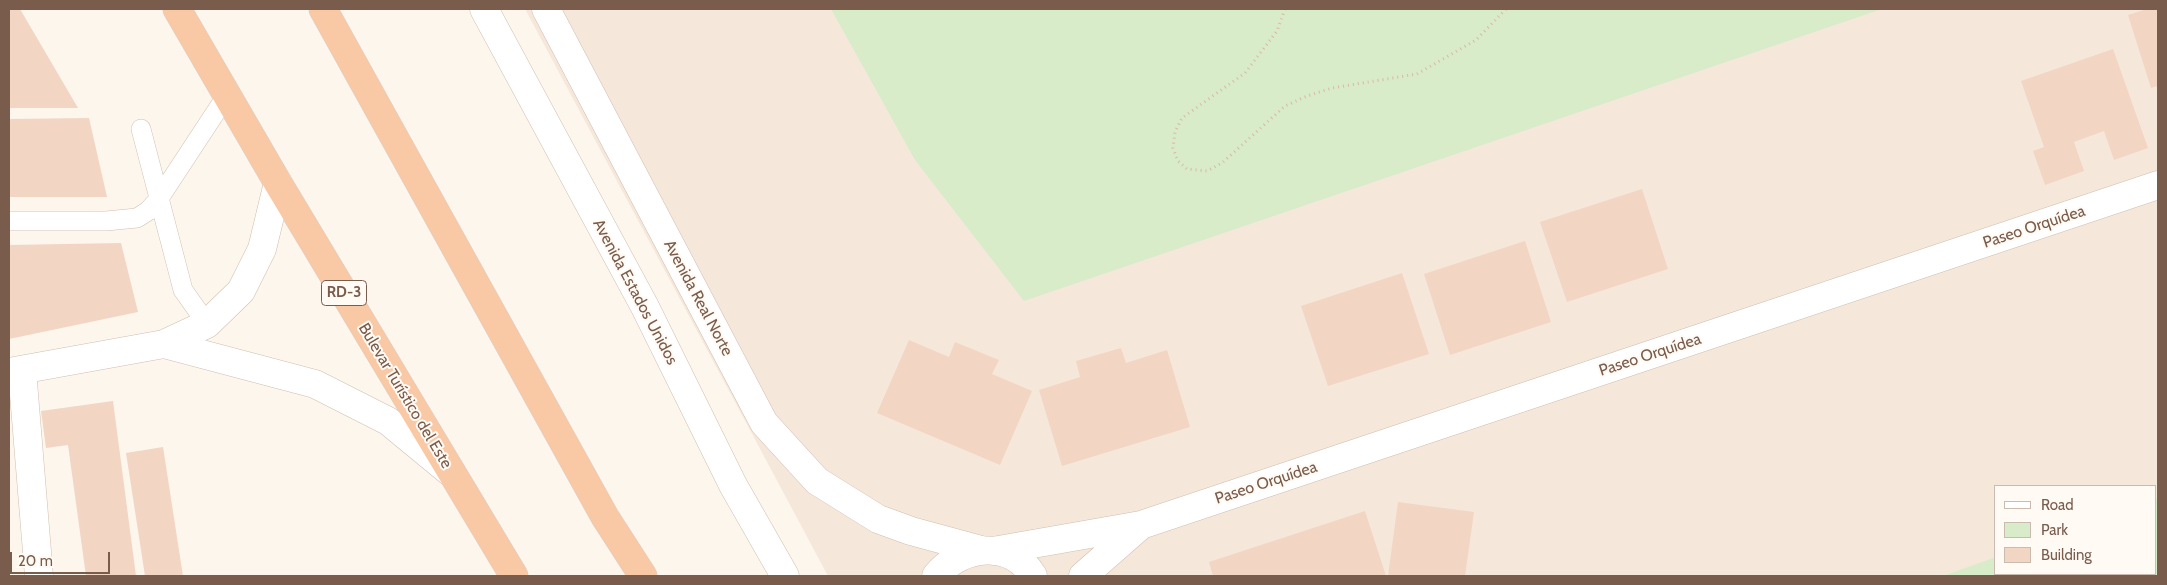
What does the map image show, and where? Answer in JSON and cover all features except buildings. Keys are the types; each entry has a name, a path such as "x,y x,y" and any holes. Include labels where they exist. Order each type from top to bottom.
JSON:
{"highway":[{"name":"Bulevar Turístico del Este","path":"177,9 278,183 514,576"},
{"path":"322,9 600,508 643,576"}],"street":[{"name":"Avenida Estados Unidos","path":"484,9 645,307 733,485 785,576"},
{"name":"Avenida Real Norte","path":"546,9 764,423 817,481 878,519 911,531 1016,559 1033,576"},
{"path":"39,576 15,371 164,344 207,324 241,291 262,249 278,183"},
{"name":"Paseo Orquídea","path":"936,576 944,566 961,555 1141,525 2158,185"},
{"path":"164,344 315,384 388,421 451,473"},
{"path":"1084,576 1141,525"},
{"path":"911,531 925,556 930,576"}],"lane":[{"path":"9,221 106,221 137,218 148,211 158,200 227,95"},
{"path":"140,129 183,290 207,324"}],"path":[{"path":"1284,9 1277,31 1245,73 1182,118 1175,132 1173,148 1178,161 1187,169 1207,172 1222,163 1285,106 1307,96 1332,88 1417,74 1476,40 1506,9"}],"shaded area":[{"path":"525,9 2158,9 2158,576 828,576"}],"green space":[{"path":"831,9 1882,9 1024,301 915,160"},
{"path":"2157,498 2158,576 1943,576 1994,558 1994,575 2157,575"}]}
